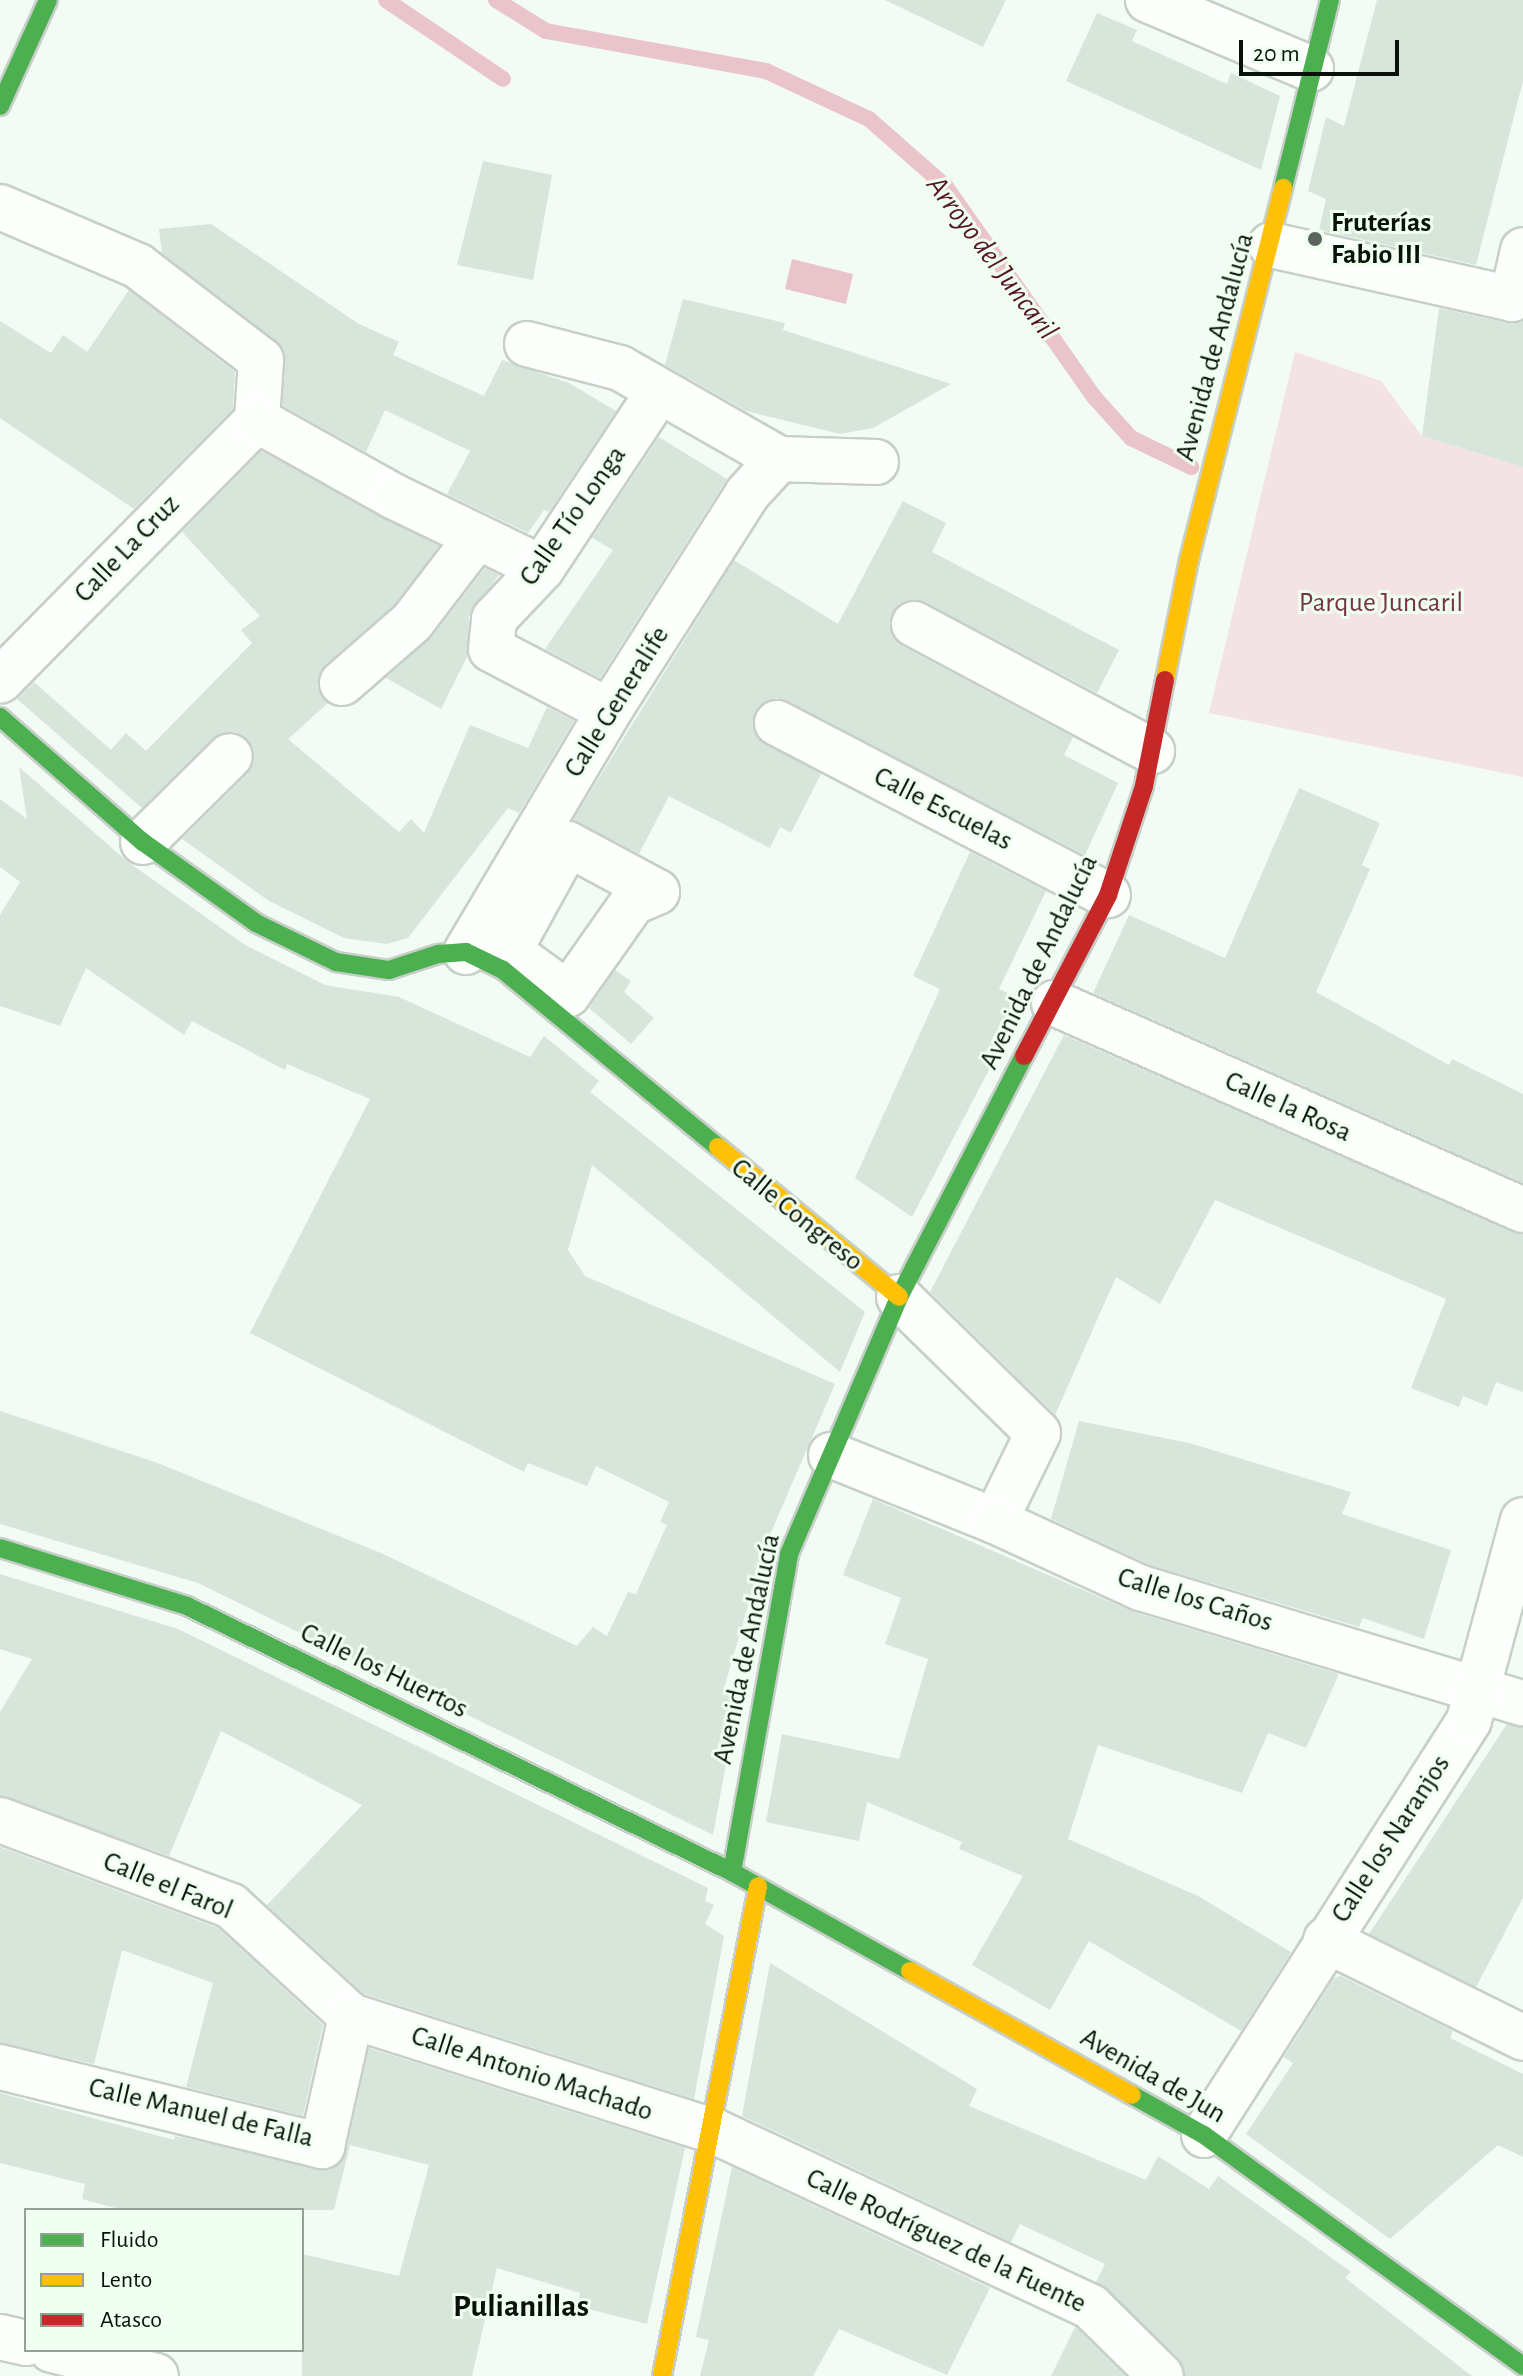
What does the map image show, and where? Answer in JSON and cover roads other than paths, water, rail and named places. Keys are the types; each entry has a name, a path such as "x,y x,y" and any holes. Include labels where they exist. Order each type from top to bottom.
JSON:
{"street":[{"path":"0,106 48,0"},
{"path":"1148,0 1311,69"},
{"name":"Avenida de Andalucía","path":"732,1872 789,1554 899,1297 1108,895 1152,751 1189,560 1245,335 1271,245 1330,0"},
{"path":"0,207 138,266 261,360 257,420 477,537 542,568"},
{"path":"1271,245 1512,299 1523,250"},
{"path":"527,344 620,368 658,393 779,459 876,462"},
{"name":"Calle Tío Longa","path":"609,711 491,649 494,619 542,568 658,393"},
{"name":"Calle La Cruz","path":"0,681 257,420"},
{"name":"Calle Generalife","path":"466,952 609,711 747,494 779,459"},
{"path":"342,683 412,622 477,537"},
{"path":"914,624 1152,751"},
{"path":"0,717 143,842 256,923 336,962 389,970 438,954 466,952"},
{"name":"Calle Escuelas","path":"777,723 1108,895"},
{"path":"143,842 230,756"},
{"name":"Calle Congreso","path":"466,952 503,970 839,1253 899,1297 1038,1433 995,1521"},
{"name":"Calle la Rosa","path":"1054,1003 1523,1210"},
{"name":"Calle los Caños","path":"831,1455 995,1521 1141,1588 1324,1639 1523,1703"},
{"name":"Calle los Naranjos","path":"1204,2135 1469,1720 1475,1687 1523,1520"},
{"name":"Calle los Huertos","path":"0,1548 187,1606 732,1872"},
{"name":"Calle el Farol","path":"0,1820 231,1906 351,2016"},
{"name":"Avenida de Jun","path":"732,1872 1204,2135 1523,2366"},
{"path":"662,2376 714,2131 758,1886"},
{"path":"1326,1940 1523,2038"},
{"name":"Calle Manuel de Falla","path":"0,2067 322,2146 351,2016"},
{"name":"Calle Antonio Machado","path":"351,2016 714,2131"},
{"name":"Calle Rodríguez de la Fuente","path":"714,2131 1091,2307 1161,2376"},
{"path":"0,2337 24,2343"},
{"path":"60,2352 156,2376"}],"waterway":[{"path":"386,0 503,79"},
{"name":"Arroyo del Juncaril","path":"496,0 546,31 766,71 869,119 946,187 1095,398 1131,438 1191,467"}],"place":[{"name":"Fruterías Fabio III","path":"1315,239"}],"district":[{"name":"Pulianillas","path":"521,2306"}],"park label":[{"name":"Parque Juncaril","path":"1381,603"}]}
